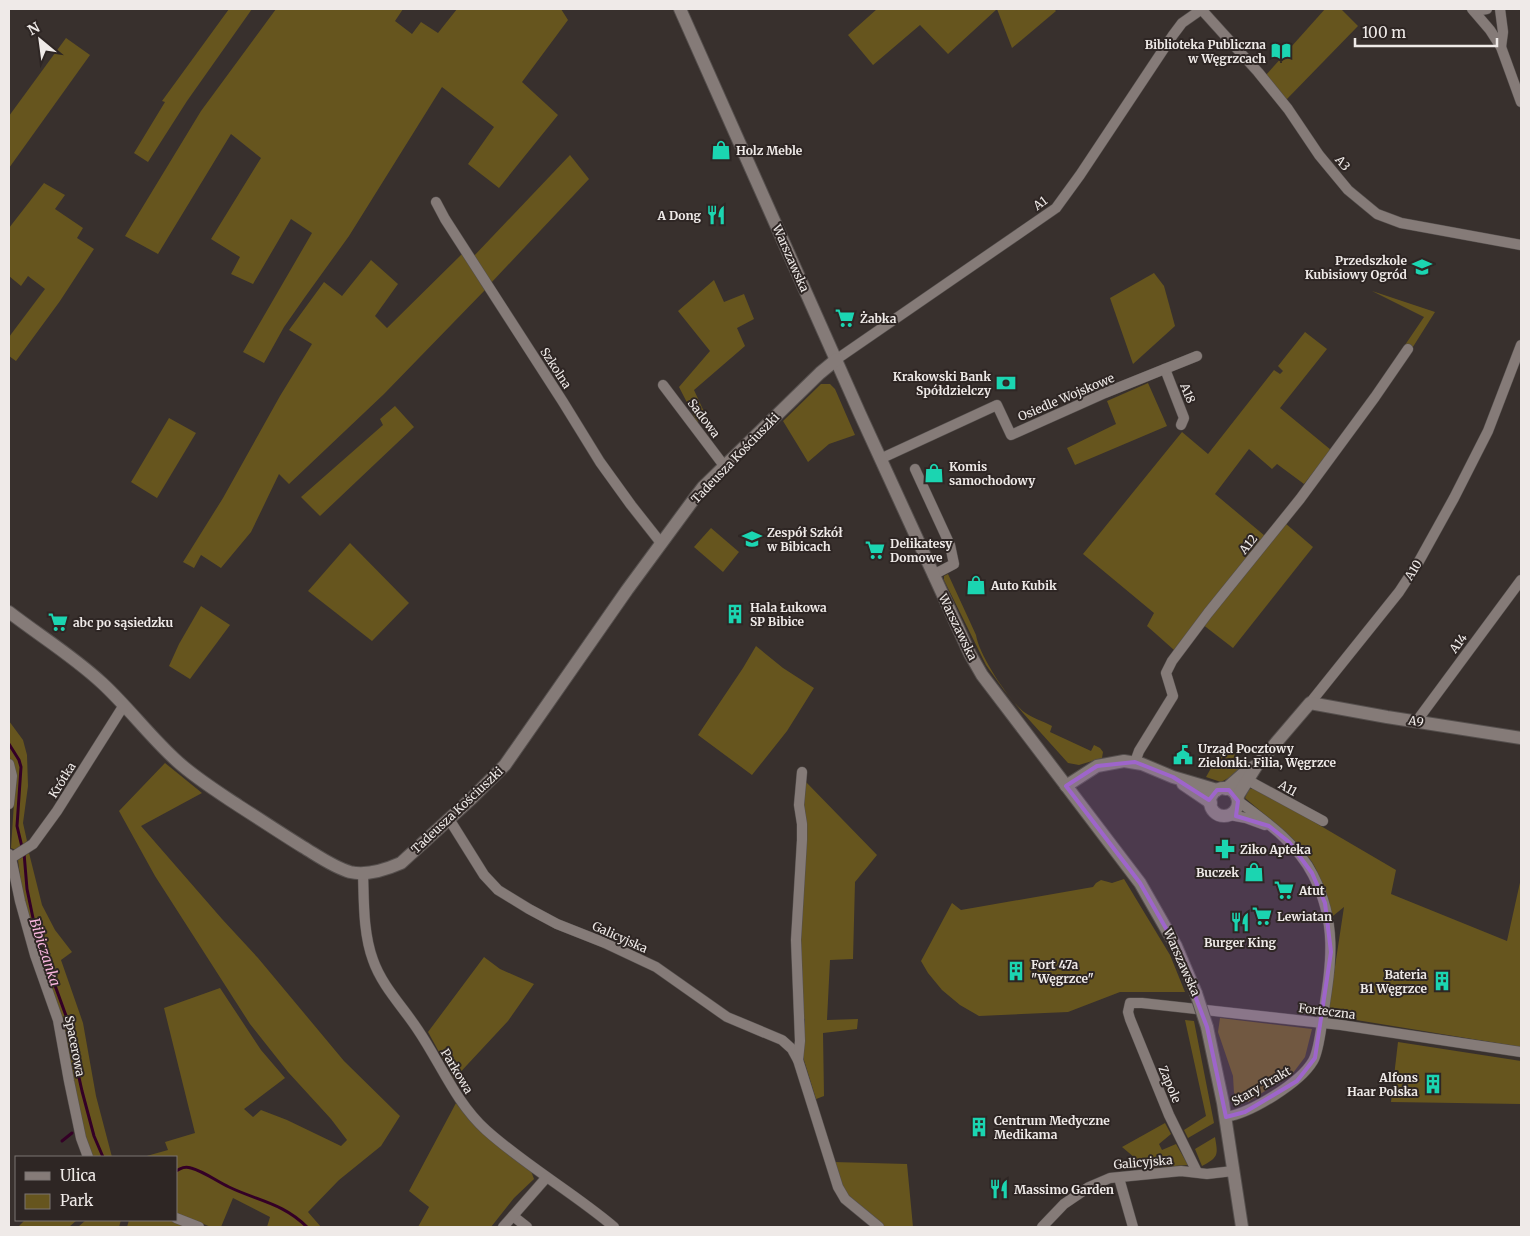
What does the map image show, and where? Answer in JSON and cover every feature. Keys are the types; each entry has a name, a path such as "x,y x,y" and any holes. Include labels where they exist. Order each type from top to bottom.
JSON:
{"street":[{"name":"Warszawska","path":"680,9 880,459 966,646 982,675 1149,896 1176,946 1196,993 1207,1027 1226,1117 1242,1227"},
{"name":"A1","path":"837,359 1056,208 1173,35 1182,23 1202,9"},
{"name":"A3","path":"1202,9 1288,109 1319,155 1346,187 1354,196 1377,214 1401,223 1521,245"},
{"path":"1473,10 1487,9"},
{"path":"1500,9 1501,47"},
{"path":"1473,10 1501,47 1521,102"},
{"name":"Szkolna","path":"436,202 600,462 631,506 661,543"},
{"name":"A10","path":"1222,790 1246,777 1257,765 1310,703 1399,592 1454,498 1488,431 1521,345"},
{"name":"A12","path":"1135,762 1139,751 1173,696 1166,673 1172,661 1305,492 1408,349"},
{"name":"Osiedle Wojskowe","path":"880,459 997,405 1011,435 1106,393 1197,356"},
{"name":"Tadeusza Kościuszki","path":"9,612 70,656 102,683 179,763 208,785 335,866 350,872 375,872 401,863 492,779 510,758 557,689 703,487 820,373 837,359"},
{"name":"A18","path":"1165,369 1184,418 1181,425"},
{"name":"Sadowa","path":"663,385 725,467"},
{"path":"915,470 950,545 954,564 933,575"},
{"name":"A14","path":"1416,722 1521,580"},
{"name":"A9","path":"1310,703 1521,738"},
{"name":"Krótka","path":"10,856 23,852 33,844 57,811 124,705"},
{"path":"1066,786 1097,766 1118,762 1135,762 1173,777 1233,792 1237,799 1236,809 1230,815 1222,816 1215,813 1210,803 1173,777"},
{"path":"9,764 12,776 9,804"},
{"name":"Galicyjska","path":"798,1060 800,1041 796,940 802,840 799,805 802,772"},
{"name":"A10","path":"1237,799 1246,777"},
{"name":"A11","path":"1246,777 1323,822"},
{"path":"1210,803 1212,796 1222,790"},
{"name":"Stary Trakt","path":"1226,1117 1246,1112 1297,1081 1315,1058 1322,1023 1331,952 1330,928 1324,903 1317,883 1306,864 1289,842 1237,799"},
{"name":"Stary Trakt","path":"1230,815 1269,826"},
{"name":"Galicyjska","path":"449,819 490,884 503,894 557,924 605,943 656,967 727,1017 782,1040 792,1049 798,1060 838,1187 845,1199 879,1227"},
{"name":"Spacerowa","path":"10,856 35,955 58,1020 81,1138 88,1156"},
{"name":"Parkowa","path":"363,873 368,941 372,959 380,976 419,1031 460,1102 486,1130 546,1178 614,1227"},
{"name":"Forteczna","path":"1130,1003 1322,1023 1521,1052"},
{"name":"Zapole","path":"1130,1003 1128,1012 1130,1019 1169,1115 1197,1172"},
{"name":"Galicyjska","path":"1042,1227 1064,1204 1089,1187 1110,1178 1181,1172 1207,1174 1233,1171"},
{"path":"503,1227 546,1178"},
{"path":"1119,1178 1133,1227"},
{"path":"513,1216 527,1227"},
{"path":"178,1219 199,1227"}],"highlighted area":[{"path":"1135,762 1173,777 1209,800 1217,790 1229,790 1238,801 1236,816 1269,826 1289,842 1312,873 1325,903 1331,952 1315,1058 1297,1081 1245,1112 1226,1117 1207,1027 1176,946 1140,883 1066,786 1097,766"}],"green space":[{"path":"229,9 252,9 187,101 148,162 134,153 165,102 162,101"},
{"path":"276,9 403,9 395,21 412,34 421,22 438,33 457,9 561,9 568,20 522,82 558,115 499,188 468,164 494,127 442,87 349,236 284,327 264,363 243,352 312,233 291,219 253,284 231,274 240,257 211,239 261,158 231,134 158,254 125,236 201,111"},
{"path":"877,9 997,9 948,54 920,25 873,65 848,35"},
{"path":"997,9 1054,9 1056,11 1012,48"},
{"path":"1325,9 1341,9 1358,26 1286,100 1266,75"},
{"path":"66,38 90,55 9,168 9,116"},
{"path":"570,155 589,179 491,283 473,257"},
{"path":"44,183 65,195 55,209 83,228 77,238 94,249 60,301 16,361 9,356 9,337 45,289 28,276 21,286 9,276 9,228"},
{"path":"462,254 485,290 384,394 289,484 279,474 251,532 221,568 201,555 194,568 183,562 223,498 280,396 312,344 289,330 324,282 342,296 371,260 398,284 375,316 387,328"},
{"path":"1154,273 1164,286 1175,326 1133,364 1110,298"},
{"path":"714,280 724,302 744,294 754,319 737,328 745,346 694,390 706,416 697,422 679,387 710,351 678,311"},
{"path":"1372,291 1435,312 1411,350 1405,345 1424,317"},
{"path":"1305,332 1327,349 1280,408 1331,450 1304,484 1277,464 1272,469 1249,449 1215,494 1265,536 1174,650 1147,626 1154,613 1083,554 1182,432 1208,454 1274,370 1280,374 1283,371 1278,366"},
{"path":"1148,383 1167,426 1075,465 1067,448 1116,424 1107,401"},
{"path":"821,384 830,384 835,389 855,435 829,444 808,462 783,421"},
{"path":"395,406 414,427 320,516 301,497 383,425 380,419"},
{"path":"169,418 196,433 157,498 131,482"},
{"path":"1285,523 1313,547 1233,648 1202,624"},
{"path":"711,528 739,552 723,572 694,547"},
{"path":"350,543 409,603 372,641 308,591"},
{"path":"948,574 988,665 1014,702 1004,690 986,665 944,580 944,576"},
{"path":"201,606 230,625 190,679 169,666 179,644"},
{"path":"756,646 783,668 814,688 787,731 752,775 698,735"},
{"path":"1018,707 1030,716 1052,726 1050,732 1091,751 1094,745 1103,752 1102,758 1079,765 1068,763"},
{"path":"9,721 23,740 27,755 28,786 23,823 27,841 18,851 11,848 16,773 9,756"},
{"path":"1223,747 1246,762 1232,776 1221,782 1206,777"},
{"path":"165,763 202,793 141,826 258,958 344,1061 400,1116 381,1146 339,1180 308,1212 321,1227 267,1227 270,1217 233,1198 221,1227 211,1227 178,1214 178,1156 147,1156 168,1150 165,1142 195,1133 164,1008 220,988 261,1050 285,1078 244,1109 253,1117 261,1110 287,1120 341,1146 347,1140 331,1119 288,1072 250,1024 155,876 119,811"},
{"path":"806,782 877,855 855,882 853,959 830,960 827,1020 858,1019 857,1029 823,1033 824,1096 816,1099 803,1057 805,1019 803,1018 800,962"},
{"path":"1256,788 1396,870 1391,894 1507,941 1521,878 1521,1047 1338,1017 1329,1006 1344,907 1333,916 1319,875 1312,862 1298,844 1245,798 1249,789"},
{"path":"29,853 42,905 55,930 72,952 61,960 83,1023 96,1096 112,1156 92,1156 84,1135 23,899 18,860"},
{"path":"1124,879 1170,955 1185,992 1120,992 1068,1012 979,1016 960,1005 942,990 921,961 952,903 961,910 1093,887 1101,880 1112,883"},
{"path":"484,957 500,969 534,984 508,1021 454,1079 428,1032"},
{"path":"1220,1018 1312,1029 1305,1057 1293,1073 1248,1102 1234,1093 1233,1076 1218,1032"},
{"path":"1185,1020 1194,1021 1214,1123 1188,1138 1184,1130 1206,1116"},
{"path":"1398,1042 1521,1061 1521,1104 1391,1102"},
{"path":"456,1103 482,1131 531,1171 534,1179 514,1198 491,1227 418,1227 429,1207 409,1191"},
{"path":"1165,1123 1171,1134 1159,1144 1162,1150 1176,1144 1188,1165 1147,1168 1122,1147"},
{"path":"1215,1137 1216,1155 1202,1166 1195,1149"},
{"path":"833,1162 907,1164 913,1227 884,1227 847,1197"},
{"path":"24,1221 76,1221 69,1227 19,1226"},
{"path":"85,1221 121,1221 119,1227 78,1227"},
{"path":"129,1221 172,1221 188,1227 127,1227"}],"waterway":[{"name":"Bibiczanka","path":"9,744 21,767 17,826 22,847"},
{"name":"Bibiczanka","path":"24,853 27,889 34,923 69,1024 82,1091 94,1136 103,1156"},
{"path":"62,1141 72,1133"},
{"name":"Bibiczanka","path":"178,1170 189,1167 206,1174 240,1192 279,1207 307,1227"}],"place":[{"name":"Biblioteka Publiczna w Węgrzcach","path":"1281,51"},
{"name":"Holz Meble","path":"721,150"},
{"name":"A Dong","path":"716,215"},
{"name":"Przedszkole Kubisiowy Ogród","path":"1422,267"},
{"name":"Żabka","path":"845,318"},
{"name":"Krakowski Bank Spółdzielczy","path":"1006,383"},
{"name":"Komis samochodowy","path":"934,473"},
{"name":"Zespół Szkół w Bibicach","path":"752,539"},
{"name":"Delikatesy Domowe","path":"875,550"},
{"name":"Auto Kubik","path":"976,585"},
{"name":"Hala Łukowa SP Bibice","path":"735,614"},
{"name":"abc po sąsiedzku","path":"58,622"},
{"name":"Urząd Pocztowy Zielonki. Filia, Węgrzce","path":"1183,755"},
{"name":"Ziko Apteka","path":"1225,849"},
{"name":"Buczek","path":"1254,872"},
{"name":"Atut","path":"1284,890"},
{"name":"Lewiatan","path":"1262,916"},
{"name":"Burger King","path":"1240,922"},
{"name":"Fort 47a \"Węgrzce\"","path":"1016,971"},
{"name":"Bateria B1 Węgrzce","path":"1442,981"},
{"name":"Alfons Haar Polska","path":"1433,1084"},
{"name":"Centrum Medyczne Medikama","path":"979,1127"},
{"name":"Massimo Garden","path":"999,1189"}]}
